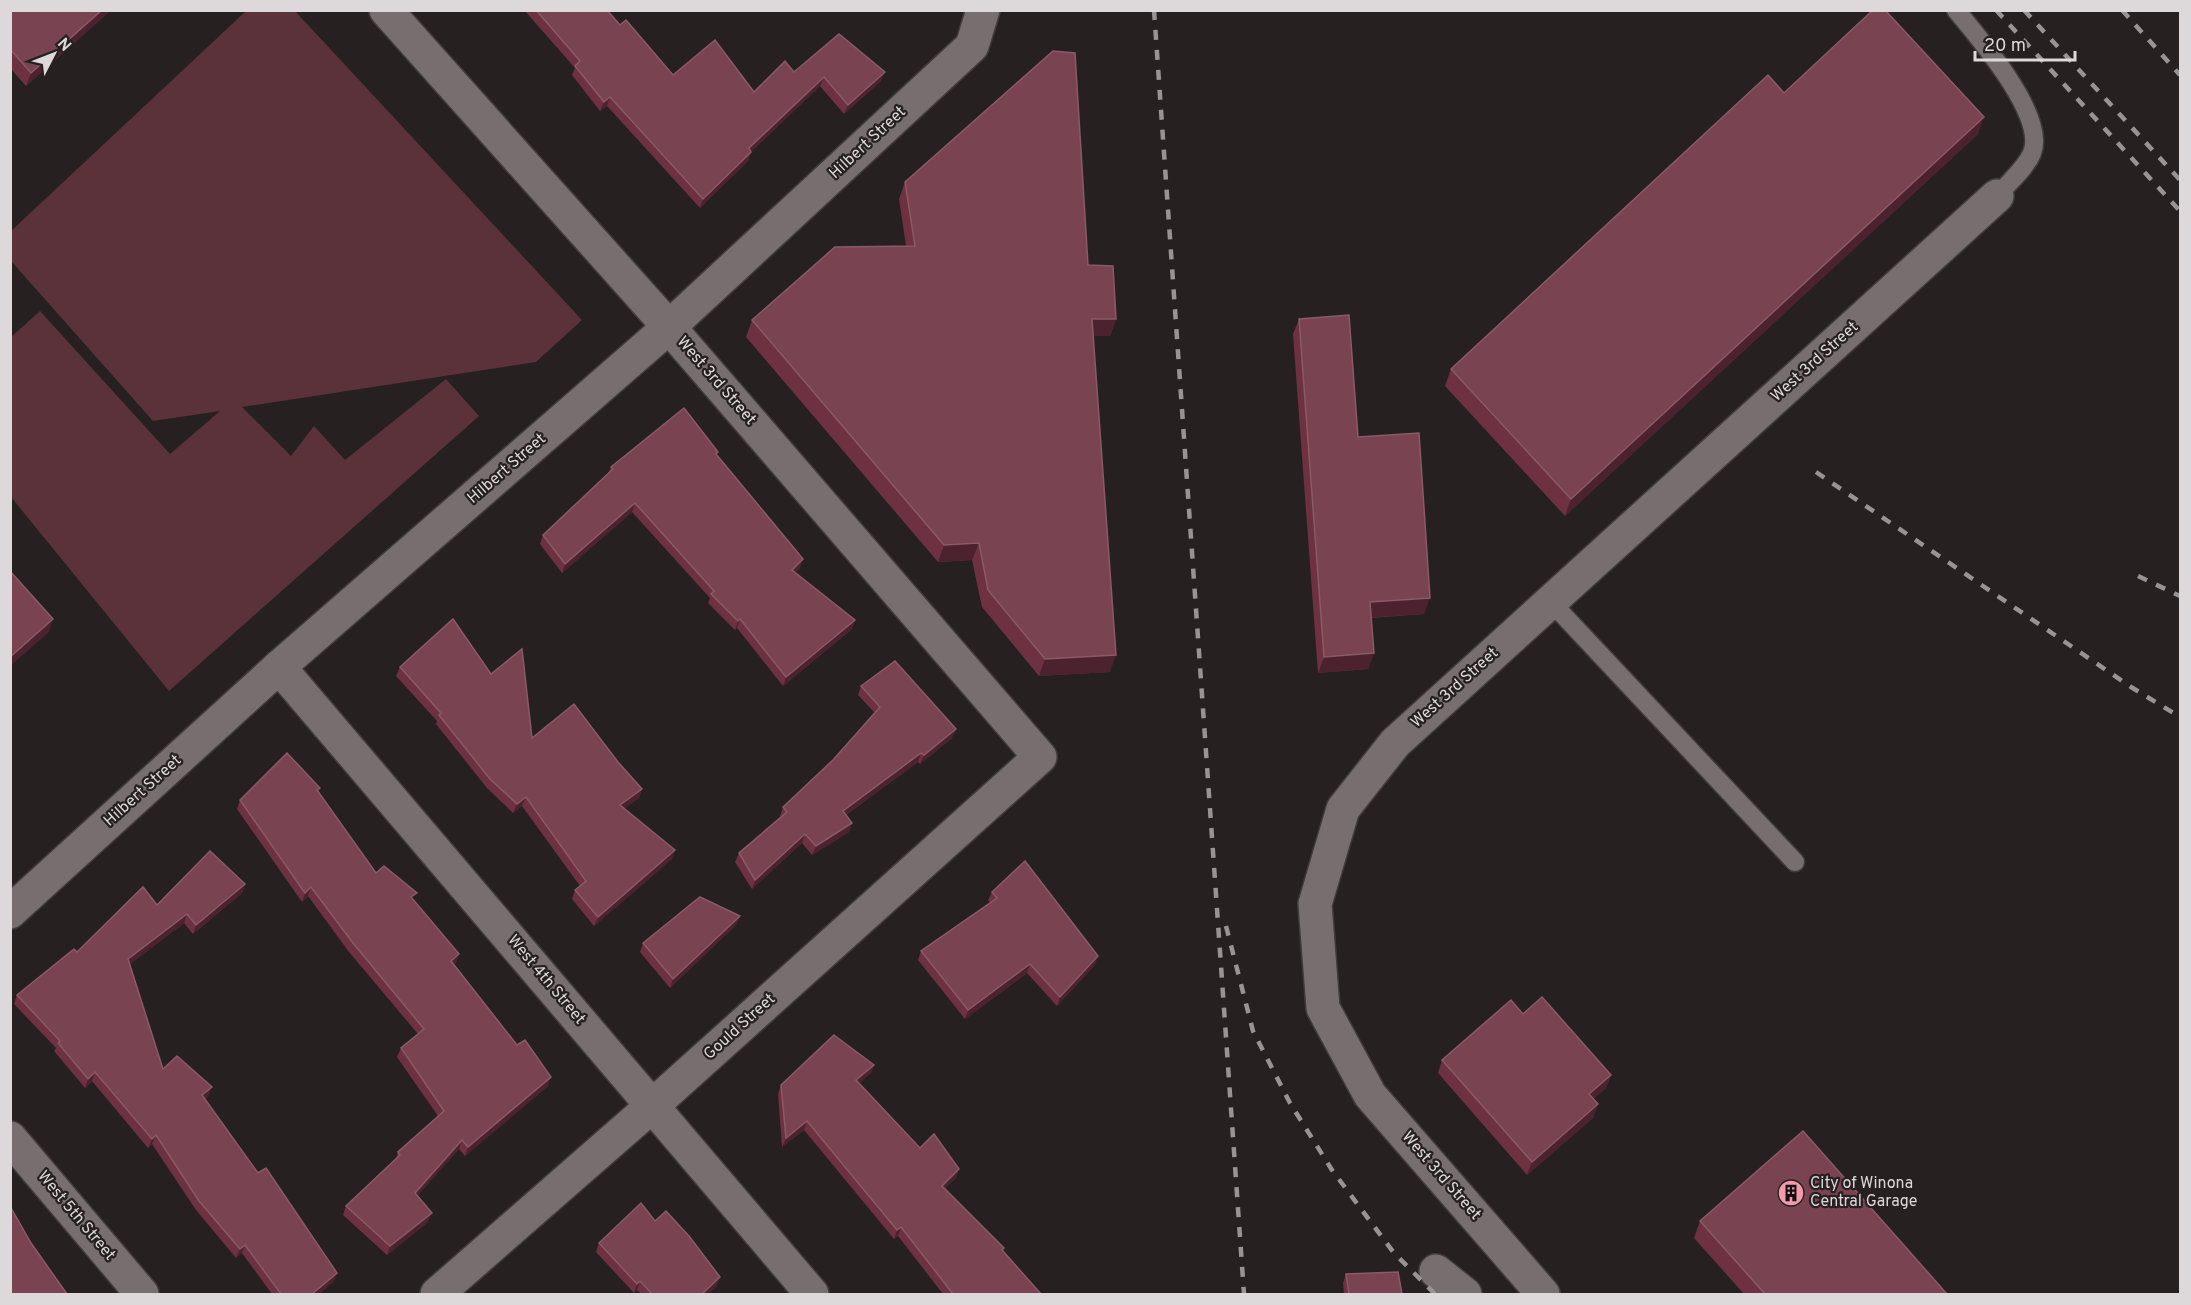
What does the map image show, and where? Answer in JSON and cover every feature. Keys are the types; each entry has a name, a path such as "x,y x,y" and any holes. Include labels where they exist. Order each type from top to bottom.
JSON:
{"street":[{"name":"West 3rd Street","path":"386,10 669,327 1040,757"},
{"name":"Hilbert Street","path":"10,912 279,667 669,327 972,46 983,10"},
{"name":"West 3rd Street","path":"1543,1294 1371,1095 1323,1008 1314,904 1343,809 1395,743 1997,196"},
{"name":"West 4th Street","path":"279,667 812,1294"},
{"name":"Gould Street","path":"437,1294 652,1106 1040,757"},
{"name":"West 5th Street","path":"10,1138 142,1294"},
{"path":"1436,1271 1465,1294"}],"lane":[{"path":"1956,10 2000,62 2036,132 2032,154 1997,196"},
{"path":"1551,602 1795,862"}],"shaded area":[{"path":"246,11 295,11 582,320 536,362 242,407 291,456 314,426 345,460 446,379 479,416 169,691 11,497 11,337 40,311 170,454 220,411 153,421 11,261 11,231"}],"building":[{"path":"10,10 102,10 31,73 10,49"},
{"path":"536,10 607,10 620,25 626,20 673,75 715,40 754,92 785,61 794,72 839,34 885,72 848,105 824,77 749,148 751,152 703,199 610,97 604,102 575,66 580,61"},
{"path":"1873,10 1885,10 1984,117 1571,499 1451,369 1768,75 1784,93"},
{"path":"1053,51 1075,53 1088,265 1113,266 1116,319 1092,319 1116,655 1045,659 988,590 979,543 944,545 752,320 835,247 915,246 905,182"},
{"path":"1349,315 1358,437 1419,433 1430,598 1370,602 1374,653 1324,657 1299,319"},
{"path":"684,408 718,452 716,454 803,559 792,570 855,620 786,677 740,619 738,621 711,594 714,591 635,503 565,564 543,535 613,469 611,467"},
{"path":"10,571 53,619 10,657"},
{"path":"453,619 491,674 522,649 532,738 574,704 618,762 642,789 620,805 675,850 598,917 575,890 586,881 526,797 517,804 490,779 439,715 441,713 400,667"},
{"path":"895,661 956,729 924,755 921,753 843,811 852,823 816,846 805,834 755,880 739,853 787,812 783,807 833,760 880,707 861,686"},
{"path":"287,753 320,788 317,790 376,873 384,866 417,893 411,897 459,954 451,961 517,1045 525,1040 551,1077 468,1147 462,1140 415,1193 432,1213 390,1246 346,1206 400,1155 398,1152 444,1111 401,1048 424,1029 353,943 311,887 305,893 240,800"},
{"path":"210,851 245,884 196,925 187,914 128,959 163,1069 177,1056 212,1087 202,1095 258,1173 266,1168 337,1273 312,1294 281,1294 245,1245 240,1249 199,1201 156,1135 152,1139 95,1072 88,1079 58,1043 60,1041 17,995 74,949 77,952 143,887 157,905"},
{"path":"1025,861 1098,956 1060,997 1030,964 968,1010 921,951 997,898 992,892"},
{"path":"700,897 740,916 673,979 643,943"},
{"path":"1542,997 1611,1075 1589,1094 1598,1104 1532,1162 1442,1060 1511,1000 1523,1014"},
{"path":"834,1035 874,1065 856,1080 920,1148 934,1134 959,1169 942,1186 1004,1248 1002,1250 1041,1294 953,1294 901,1227 897,1230 807,1121 786,1138 781,1085"},
{"name":"City of Winona Central Garage","path":"1803,1131 1947,1294 1765,1294 1700,1221"},
{"path":"641,1203 655,1221 666,1211 689,1236 720,1277 702,1294 652,1294 640,1281 637,1284 599,1243"},
{"path":"10,1206 31,1243 67,1294 10,1294"},
{"path":"1398,1272 1402,1294 1349,1294 1346,1274"}],"railway":[{"path":"1154,10 1244,1294"},
{"path":"1996,10 2180,211"},
{"path":"2024,10 2180,180"},
{"path":"2122,10 2180,75"},
{"path":"1816,472 2131,687 2180,717"},
{"path":"2138,576 2180,596"},
{"path":"1226,926 1253,1031 1290,1103 1332,1170 1394,1253 1435,1294"}],"place":[{"name":"City of Winona Central Garage","path":"1791,1193"}]}
